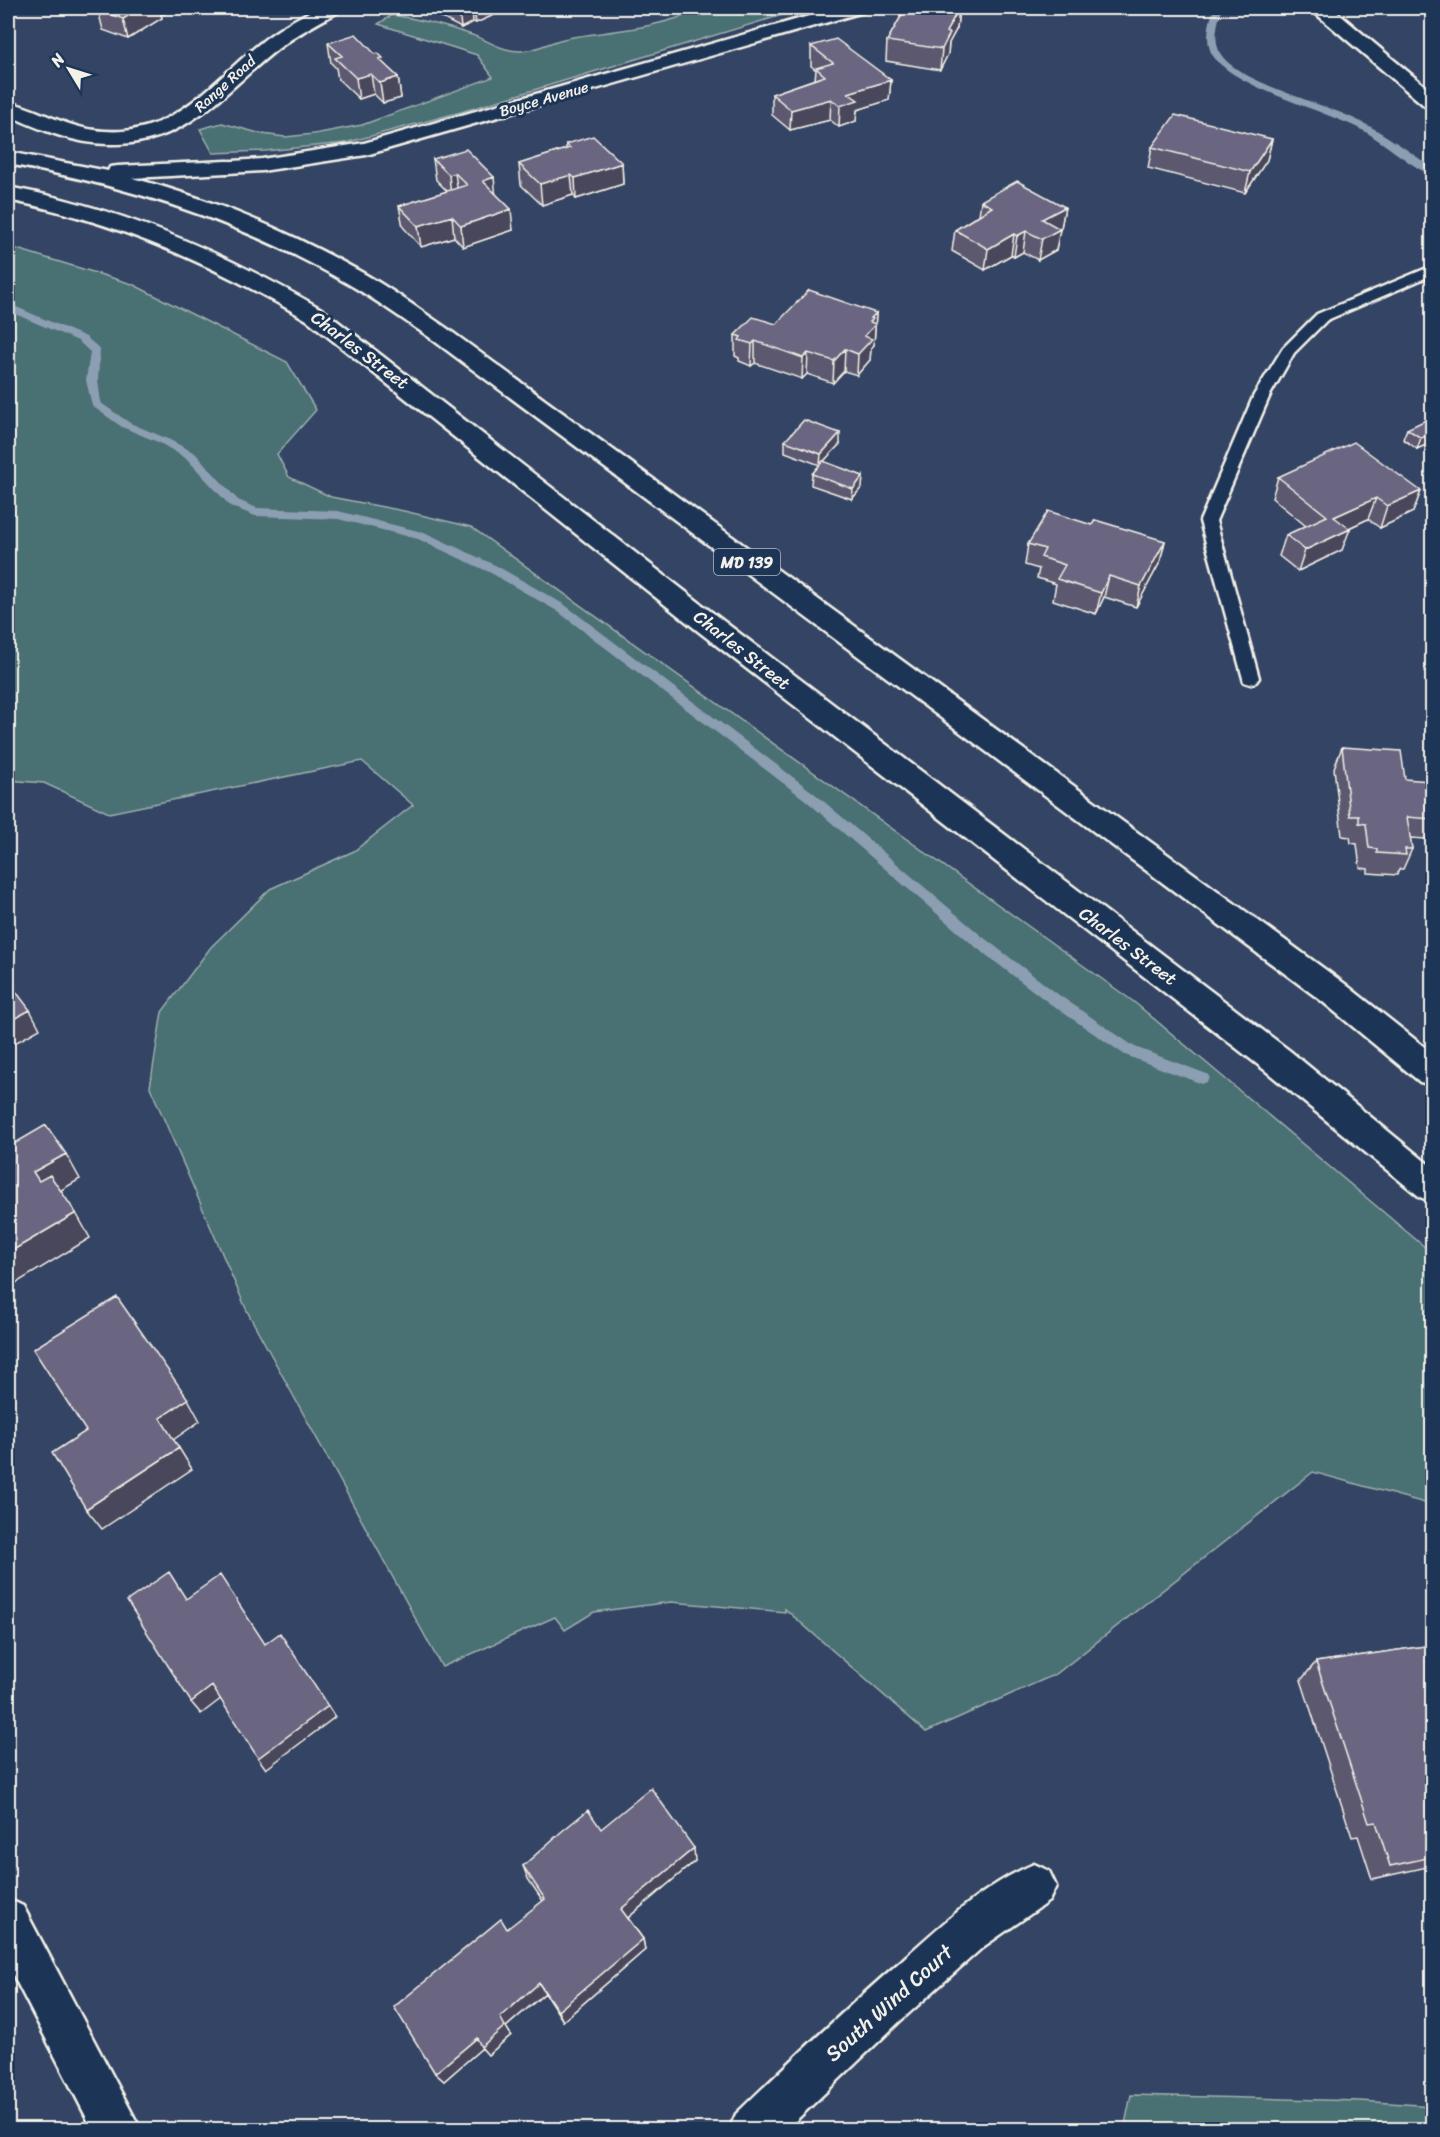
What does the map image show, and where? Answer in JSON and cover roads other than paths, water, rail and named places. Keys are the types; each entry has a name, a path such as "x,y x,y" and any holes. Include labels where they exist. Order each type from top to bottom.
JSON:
{"main road":[{"name":"Range Road","path":"8,108 48,124 107,138 155,133 198,110 267,47 331,8"},
{"name":"Boyce Avenue","path":"85,174 273,164 366,149 856,8"},
{"path":"1332,10 1432,102"},
{"name":"MD 139","path":"8,158 85,174 176,197 265,232 355,278 437,332 1334,993 1432,1072"},
{"path":"176,197 227,167"},
{"name":"Charles Street","path":"9,194 98,216 170,242 252,278 315,315 717,631 1278,1060 1432,1187"},
{"name":"South Wind Court","path":"752,2130 883,2006 968,1931 1034,1886"},
{"path":"8,1921 118,2130"}],"lane":[{"path":"1250,678 1208,521 1262,395 1288,351 1322,317 1432,270"}],"waterway":[{"path":"1218,8 1213,28 1214,48 1221,60 1234,70 1263,86 1327,109 1366,128 1432,172"},
{"path":"8,266 8,286"},
{"path":"8,304 10,308 82,339 96,351 92,380 96,404 126,425 164,441 191,456 234,503 255,512 338,515 422,536 493,569 561,608 809,796 978,941 1054,999 1130,1051 1202,1078"}]}
